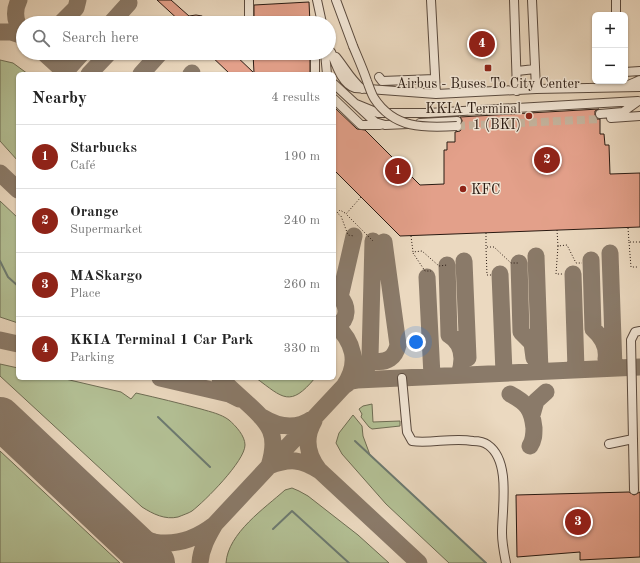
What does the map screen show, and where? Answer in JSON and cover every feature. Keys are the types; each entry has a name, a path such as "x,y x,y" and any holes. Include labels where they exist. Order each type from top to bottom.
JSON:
{"street":[{"path":"249,0 249,16"},
{"path":"336,0 374,97 392,117 413,125 442,127 457,124 384,125 361,125 336,101"},
{"path":"431,0 436,94"},
{"path":"514,0 517,90"},
{"path":"532,0 536,89"},
{"path":"616,0 616,12"},
{"path":"316,16 317,4"},
{"path":"317,4 320,16"},
{"path":"336,59 344,67 352,80 362,89 436,94 621,85 640,87"},
{"path":"315,60 315,72"},
{"path":"327,72 328,60"},
{"path":"517,71 535,69"},
{"path":"628,72 640,71"},
{"path":"379,77 382,81 435,79"},
{"path":"621,85 640,80"},
{"path":"336,86 374,122 384,125"},
{"path":"356,104 378,113 428,113 639,101"},
{"path":"639,101 622,112 600,116 640,116"},
{"path":"634,490 633,439 636,429 631,340 635,332 640,331"},
{"path":"402,378 407,432 412,441 471,440 481,442 493,451 499,461 503,476 502,532 503,550 506,563"},
{"path":"609,444 633,439"}],"path":[{"path":"346,214 361,197"},
{"path":"354,236 348,235 341,216 337,213 340,210 374,241"},
{"path":"628,228 631,267 637,267"},
{"path":"557,230 558,246 556,274 563,274"},
{"path":"486,233 487,275 491,275"},
{"path":"411,236 413,252 424,271 430,271"},
{"path":"629,242 640,242"},
{"path":"558,246 567,245 576,263 582,263"},
{"path":"486,247 494,247 511,263 519,263"},
{"path":"413,252 422,252 439,266 446,265"}],"green space":[{"path":"0,60 13,63 25,72 16,72 16,159 0,141"},
{"path":"0,201 16,216 16,322 0,317"},
{"path":"0,364 16,368 16,380 70,380 121,392 131,399 136,393 216,413 229,420 240,431 245,442 243,452 239,461 232,470 206,499 192,511 173,518 159,516 142,507 0,376"},
{"path":"259,380 313,380 299,393 292,396 286,397 273,391"},
{"path":"372,404 373,422 400,421 400,426 372,429 369,427 361,417 362,414 359,409 363,406"},
{"path":"353,415 362,426 363,436 370,455 486,563 449,563 386,504 342,454 336,443 339,433"},
{"path":"0,451 120,563 0,563"},
{"path":"292,488 308,496 358,535 389,563 226,563 228,552 240,531 285,490"}],"building":[{"path":"157,0 171,0 189,16 174,16"},
{"path":"309,2 310,16 254,16 254,5"},
{"path":"215,60 240,60 253,72 228,72"},
{"path":"253,60 310,60 310,72 254,72"},
{"path":"336,109 357,129 365,130 420,185 444,184 444,150 447,150 447,142 455,142 455,132 460,131 462,128 462,120 460,117 599,109 595,111 595,115 597,119 600,119 600,134 604,134 605,145 609,145 610,174 640,173 640,227 400,236 336,172"},
{"path":"629,492 634,495 640,492 640,557 580,560 580,552 517,557 516,495"}],"waterway":[{"path":"0,261 8,277 16,284"},
{"path":"158,417 210,467"},
{"path":"355,441 486,563"},
{"path":"273,529 292,511 349,563"}],"taxiway":[{"path":"16,16 16,9 19,0"},
{"path":"68,16 76,8 78,0"},
{"path":"117,16 129,3"},
{"path":"0,32 16,34"},
{"path":"52,60 65,72"},
{"path":"65,72 76,60"},
{"path":"91,72 102,60"},
{"path":"143,72 154,60"},
{"path":"0,173 16,188"},
{"path":"337,326 344,320 346,312 345,304 340,297 354,236"},
{"path":"357,380 366,370 370,357 373,241"},
{"path":"374,361 390,359 397,350 398,345 384,242"},
{"path":"610,253 614,368"},
{"path":"536,256 540,371"},
{"path":"591,260 593,329 604,342 606,359"},
{"path":"464,261 468,358"},
{"path":"519,263 521,332 532,343 534,358"},
{"path":"447,265 449,335 458,343 462,353 462,364 459,375"},
{"path":"500,274 504,373"},
{"path":"573,274 576,369"},
{"path":"427,277 432,376"},
{"path":"200,563 203,547 215,524 344,386 352,369 352,353 350,345 341,330 336,325"},
{"path":"0,340 16,344"},
{"path":"344,386 351,381 357,380 640,367"},
{"path":"169,380 229,394 239,399"},
{"path":"222,380 256,411 267,424 273,438 272,455 269,466"},
{"path":"532,415 536,401 546,392"},
{"path":"510,394 521,400 528,407 532,416 534,437 530,446"},
{"path":"262,417 274,423 287,426 300,425 312,419"},
{"path":"314,421 309,434 308,446 312,458 319,470"},
{"path":"269,466 276,463 295,461 307,464 320,471 419,563"},
{"path":"124,535 154,542 170,543 186,540 201,534 214,525"}],"runway":[{"path":"0,418 154,563"}],"tunnel":[{"path":"457,126 600,119"}],"place":[{"name":"KKIA Terminal 1 Car Park","path":"482,44"},
{"name":"Airbus - Buses To City Center","path":"488,68"},
{"name":"KKIA Terminal 1 (BKI)","path":"529,116"},
{"name":"Orange","path":"547,160"},
{"name":"Starbucks","path":"398,171"},
{"name":"KFC","path":"463,189"},
{"name":"MASkargo","path":"578,522"}]}
